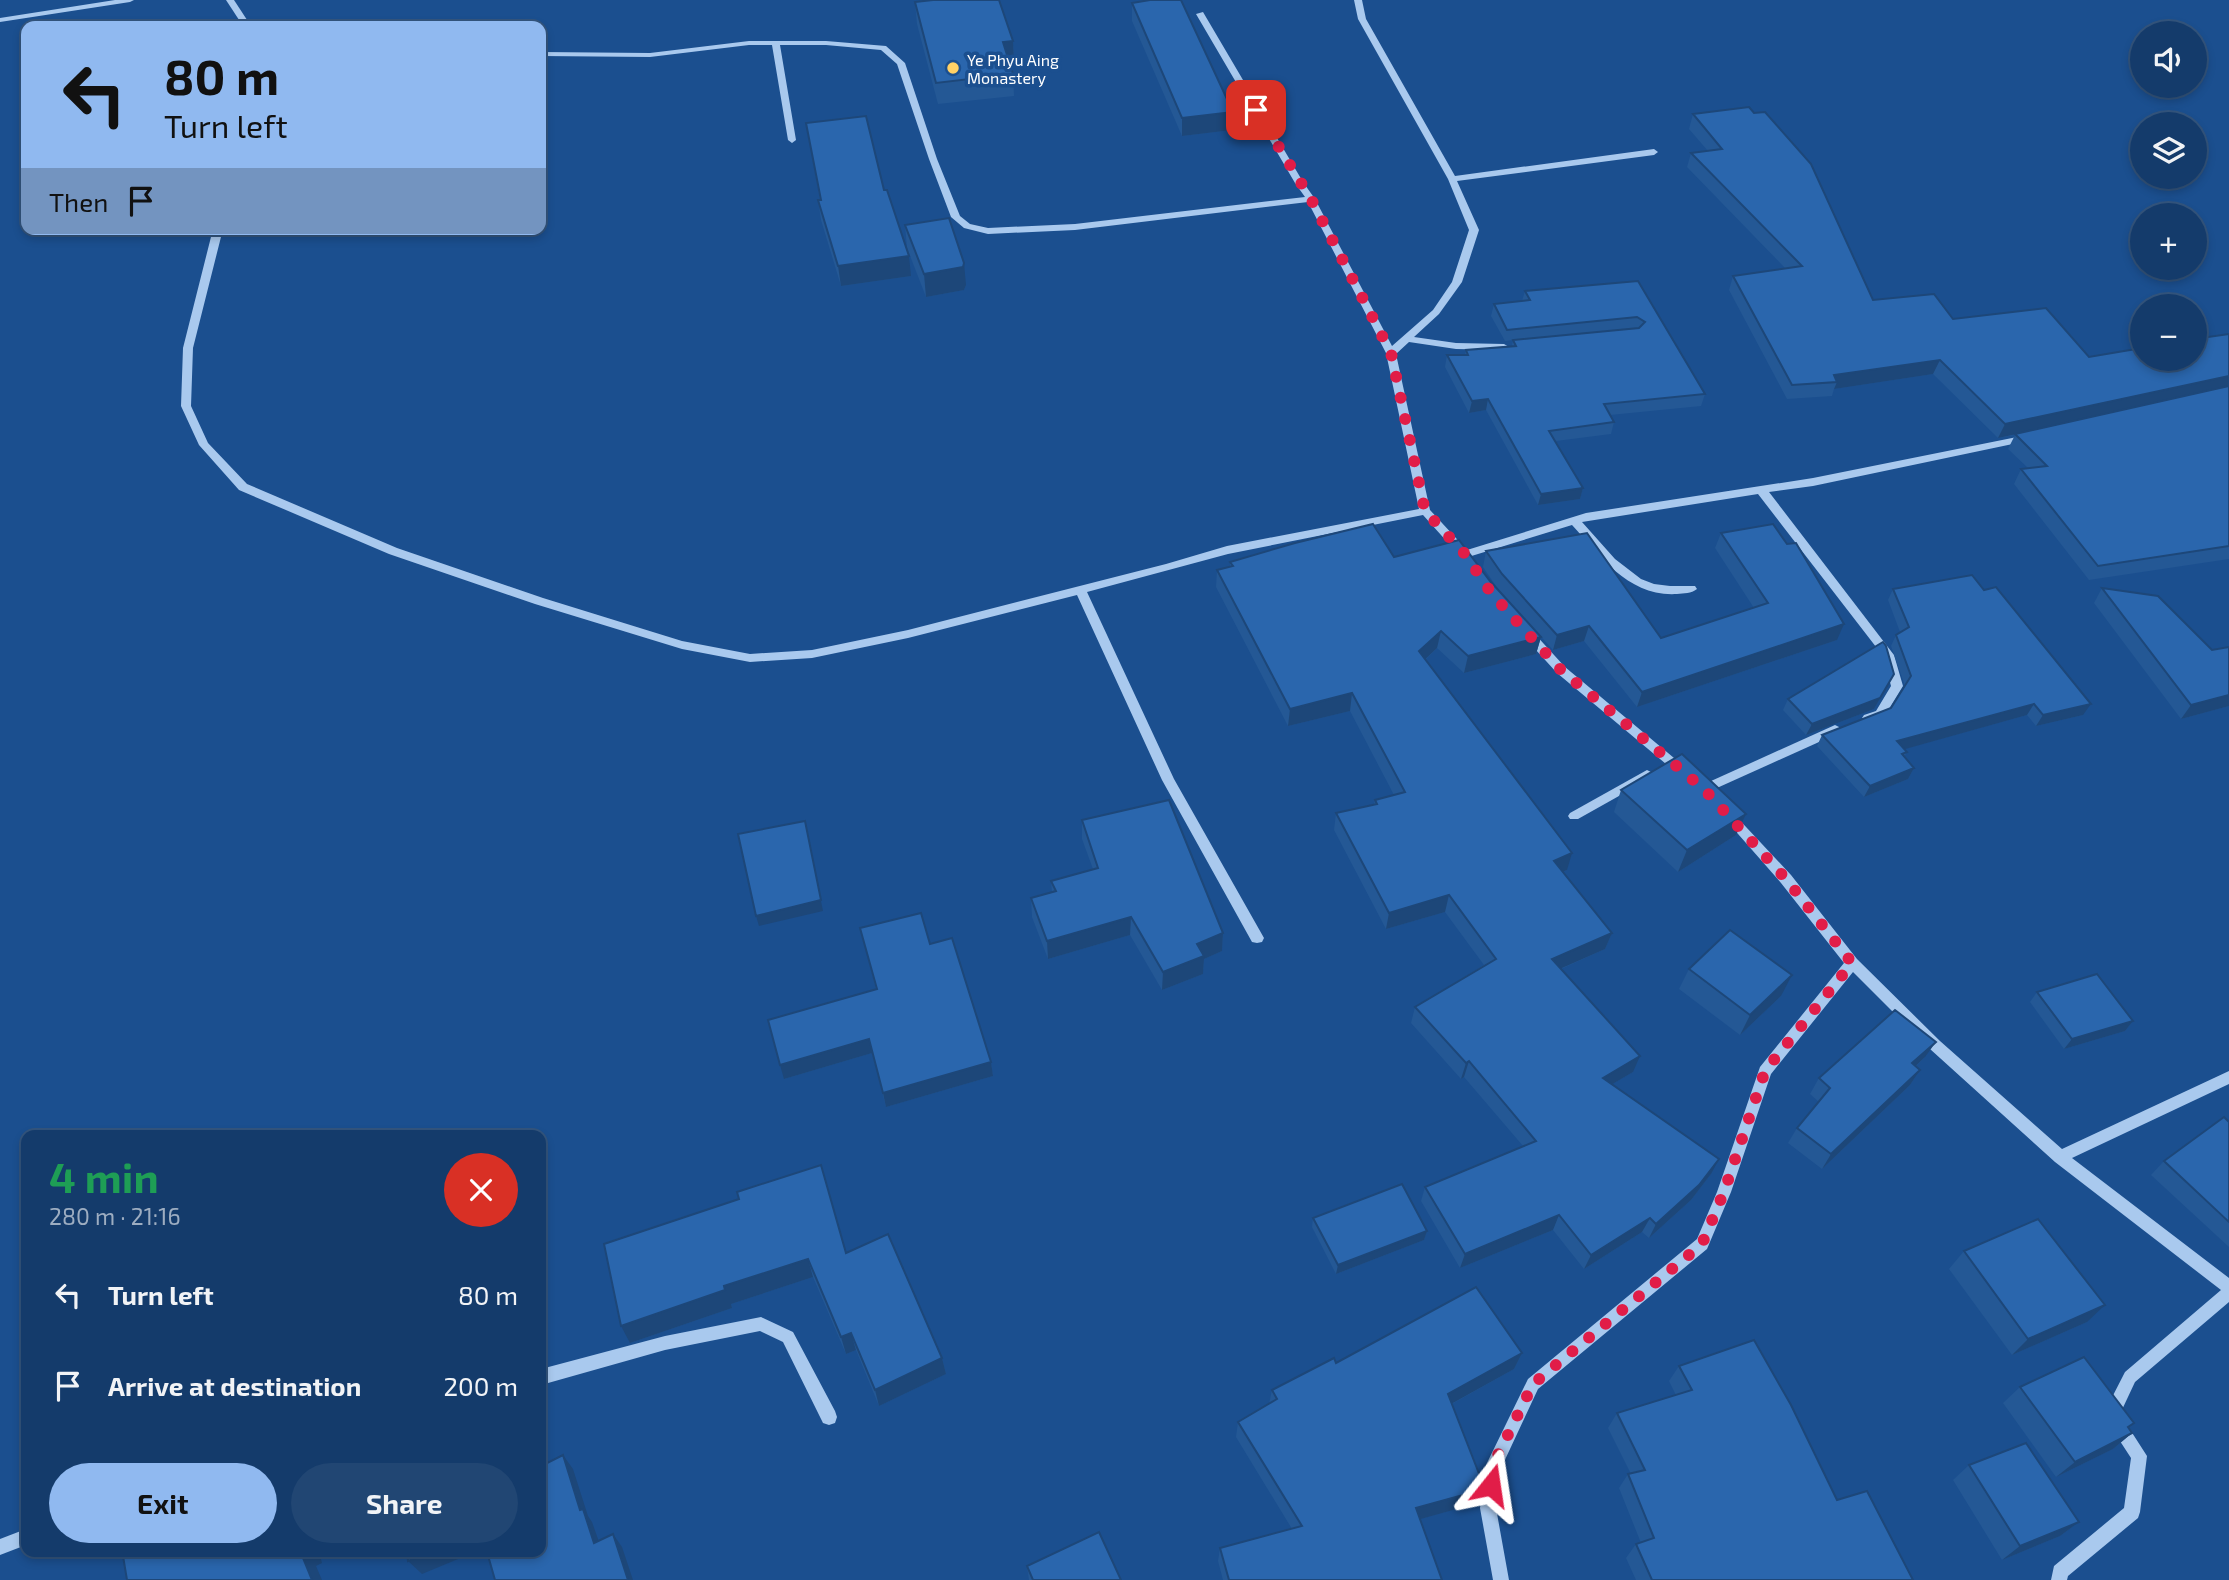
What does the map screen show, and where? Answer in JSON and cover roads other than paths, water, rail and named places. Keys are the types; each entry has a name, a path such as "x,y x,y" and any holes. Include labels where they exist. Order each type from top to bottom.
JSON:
{"street":[{"path":"0,20 130,0"},
{"path":"230,0 244,21"},
{"path":"1358,0 1362,19 1452,179 1474,230 1457,282 1436,312 1391,353"},
{"path":"1200,14 1311,199 1391,353 1425,511 1468,559 1574,521 1761,490 2045,435"},
{"path":"546,54 650,55 749,43 826,43 883,48 901,63 949,202 956,218 967,226 1001,231 1075,227 1311,199"},
{"path":"776,43 792,140"},
{"path":"1452,179 1654,152"},
{"path":"216,235 188,348 186,405 204,445 243,487 380,546 539,601 682,645 750,658 826,651 908,634 1227,550 1425,511"},
{"path":"1408,339 1456,346 1518,346"},
{"path":"1761,490 1888,655 1897,687 1880,714 1856,723"},
{"path":"1574,521 1627,578 1644,586 1669,592 1690,589"},
{"path":"1080,590 1168,780 1257,938"},
{"path":"1518,622 1561,670 1713,799 1786,879 1852,963 1935,1045 2060,1157 2229,1290 2130,1377 2111,1415 2139,1456 2132,1513 2060,1572 2059,1580"},
{"path":"1713,799 1843,727"},
{"path":"1574,816 1671,762"},
{"path":"1501,1580 1488,1508 1494,1463 1533,1384 1702,1244 1724,1192 1765,1071 1852,963"},
{"path":"2060,1157 2229,1077"},
{"path":"546,1376 665,1343 761,1324 789,1337 829,1417"},
{"path":"0,1547 21,1540"}],"place":[{"name":"Ye Phyu Aing Monastery","path":"953,68"}]}
